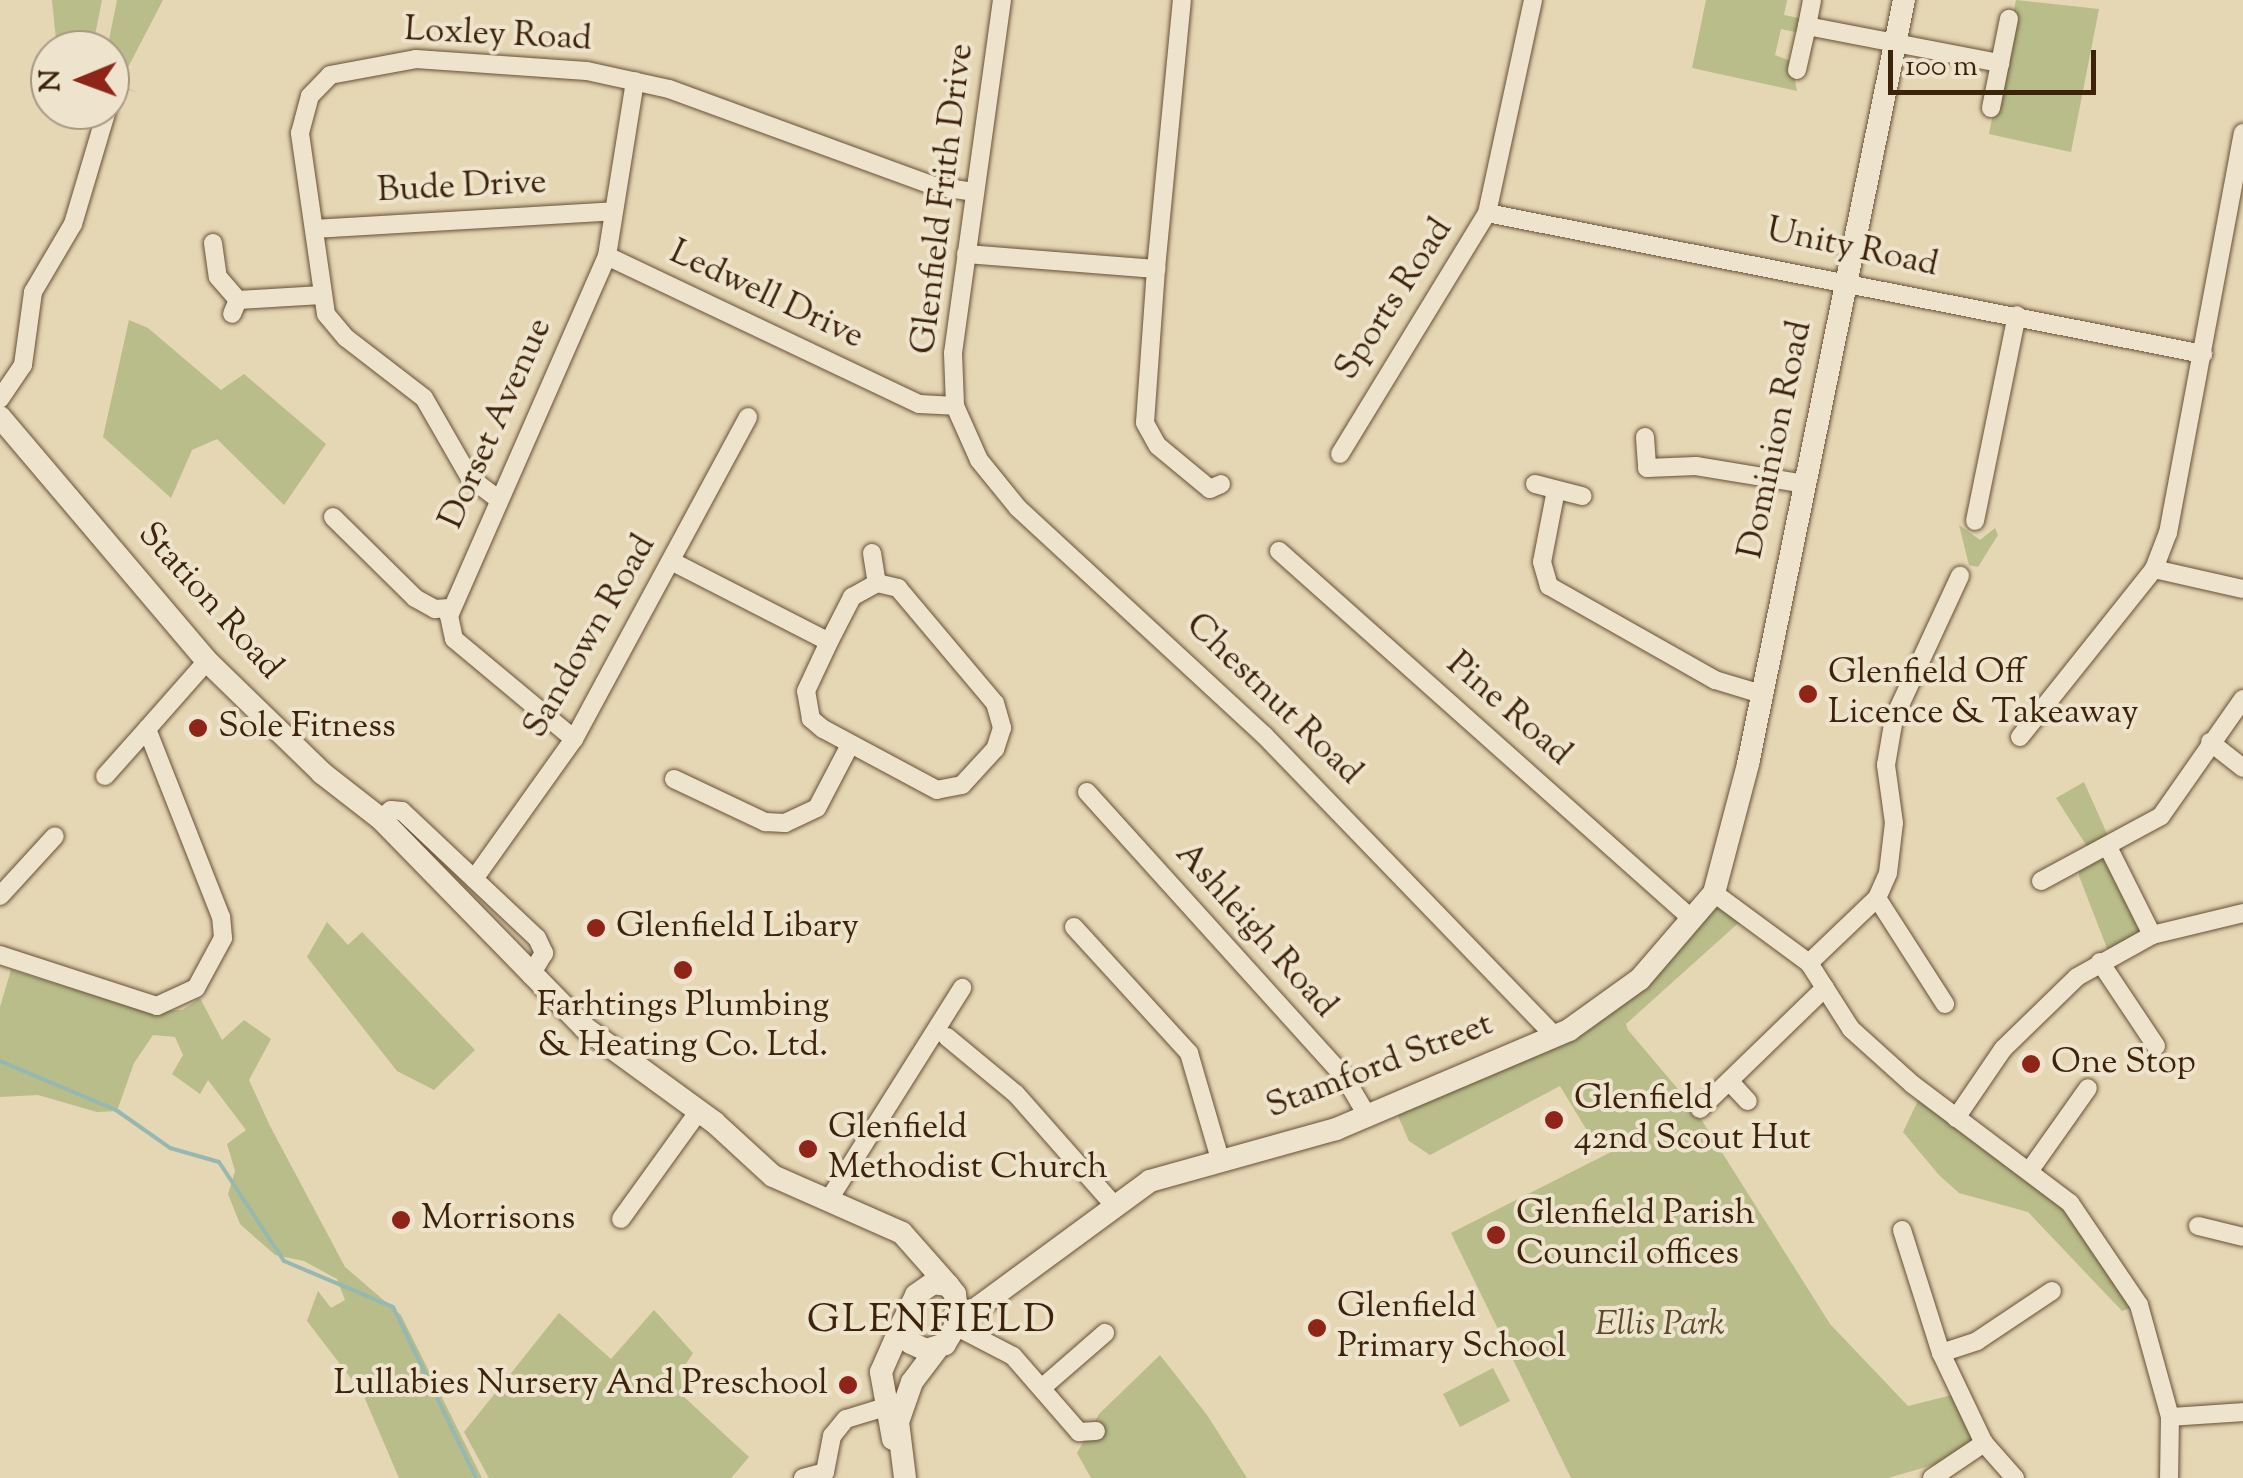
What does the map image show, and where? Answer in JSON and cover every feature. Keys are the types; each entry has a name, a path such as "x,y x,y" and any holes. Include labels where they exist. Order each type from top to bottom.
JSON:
{"street":[{"name":"Glenfield Frith Drive","path":"954,406 966,254 1002,0"},
{"path":"1182,0 1145,423 1158,446 1210,489 1222,484"},
{"name":"Sports Road","path":"1340,454 1487,213 1533,0"},
{"path":"1797,70 1812,0"},
{"name":"Dominion Road","path":"1714,893 1761,694 1904,0"},
{"path":"1992,108 2009,18"},
{"path":"1807,26 1896,40 2000,63"},
{"name":"Loxley Road","path":"498,499 470,478 424,398 346,338 326,314 301,119 316,88 340,70 416,59 470,60 635,81 934,186 974,192"},
{"name":"Dorset Avenue","path":"450,608 607,256 635,81"},
{"path":"0,399 23,364 34,292 72,224 101,130"},
{"path":"2020,737 2154,568 2168,533 2243,132"},
{"name":"Bude Drive","path":"314,229 613,211"},
{"name":"Unity Road","path":"1487,213 2203,354"},
{"path":"212,242 218,277 235,307 322,295"},
{"path":"966,254 1156,269"},
{"name":"Ledwell Drive","path":"607,256 919,404 954,406"},
{"path":"1975,522 2017,315"},
{"name":"Chestnut Road","path":"954,406 979,460 1018,508 1264,734 1556,1037"},
{"name":"Station Road","path":"0,416 208,661 322,773 381,819 584,1028 699,1112 774,1176 890,1226 920,1250 949,1287"},
{"name":"Sandown Road","path":"474,878 574,739 748,417"},
{"path":"1645,438 1646,468 1696,466 1805,484"},
{"path":"1535,484 1582,496"},
{"path":"1556,490 1542,562 1549,586 1716,680 1761,694"},
{"path":"334,517 414,598 435,608 450,608 454,639 574,739"},
{"path":"872,550 877,584"},
{"name":"Pine Road","path":"1279,551 1692,919"},
{"path":"673,562 829,642"},
{"path":"2154,568 2243,590"},
{"path":"1809,963 1876,898 1894,846 1886,765 1894,718 1960,576"},
{"path":"877,584 907,595 995,703 1002,728 995,749 950,790 922,785 850,745 811,719 805,705 829,642 852,597 877,584"},
{"path":"105,776 208,661"},
{"path":"2041,881 2109,849 2161,816 2243,699"},
{"path":"0,955 157,1006 196,988 223,938 221,917 147,729"},
{"path":"2210,742 2243,768"},
{"path":"674,779 766,822 785,822 817,808 850,745"},
{"name":"Ashleigh Road","path":"1087,792 1345,1078 1368,1117"},
{"name":"Station Road","path":"381,819 391,810 402,811 542,946 542,960 531,975"},
{"path":"0,896 55,836"},
{"path":"2109,849 2152,935"},
{"path":"1714,893 1809,963 1851,1028 1956,1118 2070,1203 2139,1305 2170,1417 2169,1478"},
{"name":"Stamford Street","path":"957,1324 990,1293 1150,1181 1368,1117 1556,1037 1606,1008 1714,893"},
{"path":"1876,898 1945,1004"},
{"path":"1956,1118 2026,1022 2100,962 2152,935 2243,913"},
{"path":"1074,928 1189,1053 1220,1159"},
{"path":"2100,962 2156,1046"},
{"path":"828,1200 962,988"},
{"path":"1700,1109 1825,988"},
{"path":"947,1037 1016,1094 1114,1204"},
{"path":"1730,1082 1748,1101"},
{"path":"2030,1170 2078,1093"},
{"path":"621,1218 699,1112"},
{"path":"2198,1226 2243,1238"},
{"path":"1902,1230 1941,1353 1984,1443 2015,1478"},
{"path":"906,1478 883,1408 883,1358 924,1286 920,1250"},
{"path":"924,1286 990,1293"},
{"path":"949,1287 957,1324"},
{"path":"1941,1353 1977,1341 2052,1291"},
{"path":"903,1322 911,1343 936,1350"},
{"path":"803,1478 826,1475 838,1427 864,1408 883,1408 912,1382 957,1324"},
{"path":"957,1324 985,1337 1044,1386 1079,1432 1096,1431"},
{"path":"1044,1386 1105,1333"},
{"path":"898,1452 898,1422 912,1382"},
{"path":"2170,1417 2243,1412"},
{"path":"1932,1478 1984,1443"}],"green space":[{"path":"52,0 102,0 96,30 55,30"},
{"path":"117,0 163,0 130,64 130,30 111,30"},
{"path":"1706,0 1787,0 1784,15 1803,19 1800,33 1781,29 1775,55 1791,61 1797,91 1692,68"},
{"path":"2016,0 2099,9 2071,152 1989,134"},
{"path":"129,320 148,328 221,390 244,374 326,444 284,505 217,439 192,450 171,498 103,437"},
{"path":"1959,525 1980,540 1995,528 1998,535 1978,567 1969,565"},
{"path":"2084,782 2152,935 2110,956 2079,876 2079,863 2093,856 2056,798"},
{"name":"Ellis Park","path":"1714,893 1744,918 1626,1024 1628,1030 1694,1108 1830,1324 1908,1406 1960,1393 1984,1443 1950,1460 1888,1478 1571,1478 1451,1233 1611,1152 1598,1130 1589,1134 1560,1086 1430,1155 1409,1141 1394,1107 1606,1008"},
{"path":"327,922 348,945 362,932 475,1050 434,1090 397,1071 307,957"},
{"path":"11,970 144,1011 182,1010 200,998 222,1040 244,1020 271,1039 249,1080 270,1126 345,1267 401,1315 482,1478 399,1478 363,1394 307,1321 318,1291 331,1308 345,1300 337,1279 304,1261 275,1255 240,1224 228,1194 235,1171 227,1144 246,1130 208,1080 200,1094 172,1074 183,1055 175,1037 153,1035 134,1063 117,1111 97,1112 38,1095 0,1097 0,1007"},
{"path":"1922,1092 2063,1197 2139,1305 2122,1311 2028,1212 1959,1193 1939,1175 1903,1132"},
{"path":"654,1310 693,1353 680,1373 683,1396 749,1457 731,1478 489,1478 464,1432 559,1313 611,1359"},
{"path":"1160,1355 1207,1415 1247,1478 1091,1478 1077,1453 1099,1414"},
{"path":"1493,1368 1510,1401 1460,1427 1443,1394"}],"waterway":[{"path":"0,1061 116,1110 170,1148 219,1162 284,1261 393,1307 476,1478"}],"place":[{"name":"Glenfield Off Licence & Takeaway","path":"1808,694"},
{"name":"Sole Fitness","path":"198,728"},
{"name":"Glenfield Libary","path":"596,928"},
{"name":"Farhtings Plumbing & Heating Co. Ltd.","path":"683,970"},
{"name":"One Stop","path":"2031,1064"},
{"name":"Glenfield 42nd Scout Hut","path":"1554,1120"},
{"name":"Glenfield Methodist Church","path":"808,1149"},
{"name":"Morrisons","path":"401,1220"},
{"name":"Glenfield Parish Council offices","path":"1496,1235"},
{"name":"Glenfield Primary School","path":"1317,1328"},
{"name":"Lullabies Nursery And Preschool","path":"848,1385"}],"district":[{"name":"GLENFIELD","path":"932,1322"}]}
